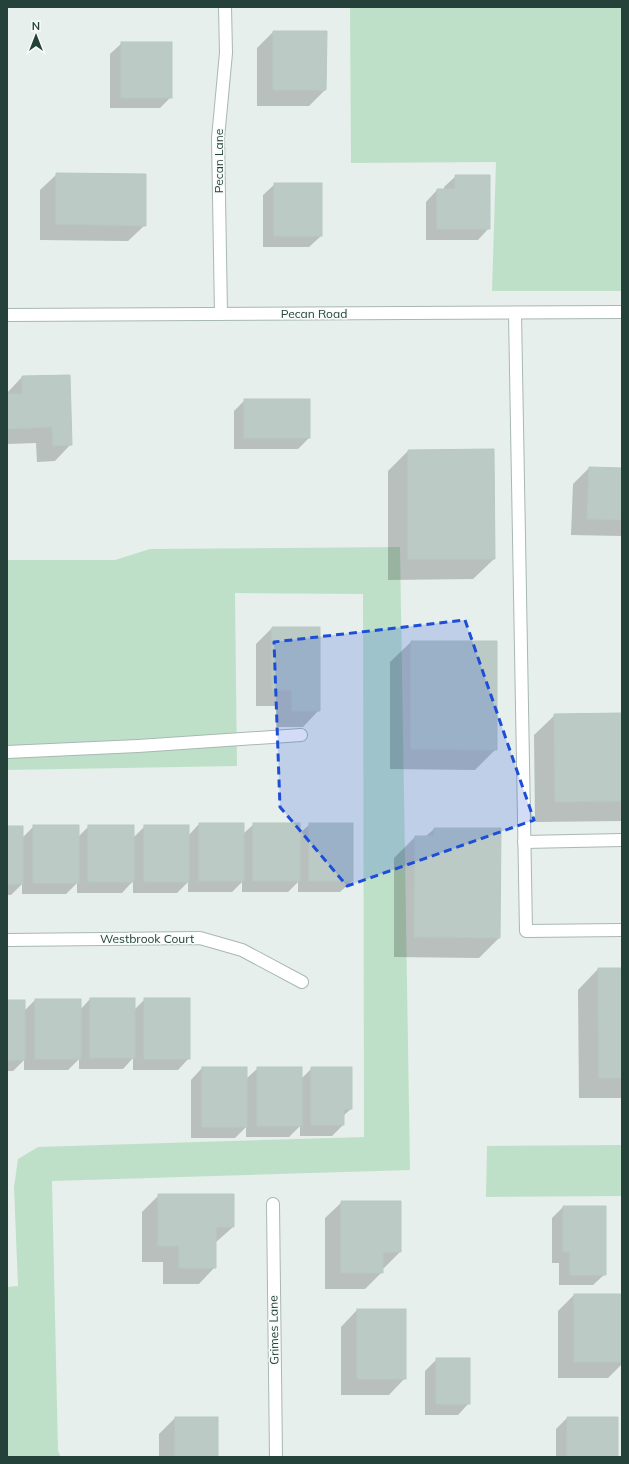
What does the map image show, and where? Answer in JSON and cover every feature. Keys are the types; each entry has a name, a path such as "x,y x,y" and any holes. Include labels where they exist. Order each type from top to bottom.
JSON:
{"street":[{"name":"Pecan Lane","path":"221,314 218,138 226,53 225,7"},
{"name":"Pecan Road","path":"7,315 622,312"},
{"path":"515,313 526,930 622,930"},
{"path":"7,752 138,746 301,735"},
{"path":"524,842 622,840"},
{"name":"Westbrook Court","path":"7,940 200,938 242,950 302,982"},
{"name":"Grimes Lane","path":"273,1204 276,1457"}],"highlighted area":[{"path":"465,620 534,820 347,886 280,807 274,642"}],"green space":[{"path":"350,7 622,7 622,291 492,291 496,162 351,163"},
{"path":"400,547 410,1170 52,1181 58,1451 61,1457 7,1457 7,1287 18,1286 14,1187 18,1159 38,1147 364,1137 363,594 235,593 237,766 7,770 7,560 115,560 150,549"},
{"path":"622,1145 622,1196 486,1197 487,1146"}],"building":[{"path":"273,31 327,31 326,90 273,90"},
{"path":"121,42 172,42 172,98 121,98"},
{"path":"56,173 146,174 146,226 56,224"},
{"path":"455,175 490,175 490,229 437,229 437,189 455,189"},
{"path":"274,183 322,183 322,236 274,236"},
{"path":"70,375 72,445 53,446 52,427 7,429 7,394 22,394 22,376"},
{"path":"244,399 310,399 310,438 244,438"},
{"path":"494,449 495,559 408,559 408,450"},
{"path":"589,467 622,468 622,520 587,519"},
{"path":"272,627 320,627 320,711 292,711 292,690 272,690"},
{"path":"411,641 497,641 497,750 411,749"},
{"path":"622,713 622,801 555,802 554,714"},
{"path":"199,823 244,823 244,881 199,881"},
{"path":"253,823 300,823 300,881 253,881"},
{"path":"309,823 353,823 353,881 309,881"},
{"path":"33,825 79,825 79,883 33,883"},
{"path":"88,825 134,825 134,882 88,882"},
{"path":"144,825 189,825 189,882 144,882"},
{"path":"7,826 23,826 23,884 7,884"},
{"path":"434,828 501,828 500,938 414,937 415,836 434,836"},
{"path":"598,968 622,968 622,1078 599,1078"},
{"path":"90,998 135,998 135,1058 90,1058"},
{"path":"144,998 190,998 190,1059 144,1059"},
{"path":"35,999 81,999 81,1059 35,1059"},
{"path":"7,1000 25,1000 25,1060 7,1060"},
{"path":"202,1067 247,1067 247,1127 202,1127"},
{"path":"257,1067 302,1067 302,1126 257,1126"},
{"path":"311,1067 352,1067 352,1109 344,1109 344,1125 311,1125"},
{"path":"158,1194 234,1194 234,1227 216,1227 216,1268 179,1268 179,1246 158,1246"},
{"path":"341,1201 401,1201 401,1252 383,1252 383,1273 341,1273"},
{"path":"563,1206 606,1206 606,1275 570,1275 570,1252 563,1252"},
{"path":"574,1294 622,1294 622,1362 574,1362"},
{"path":"357,1309 406,1309 406,1379 357,1379"},
{"path":"436,1358 470,1358 470,1404 436,1404"},
{"path":"175,1417 218,1417 218,1457 175,1457"},
{"path":"567,1417 618,1417 618,1457 567,1456"}]}
